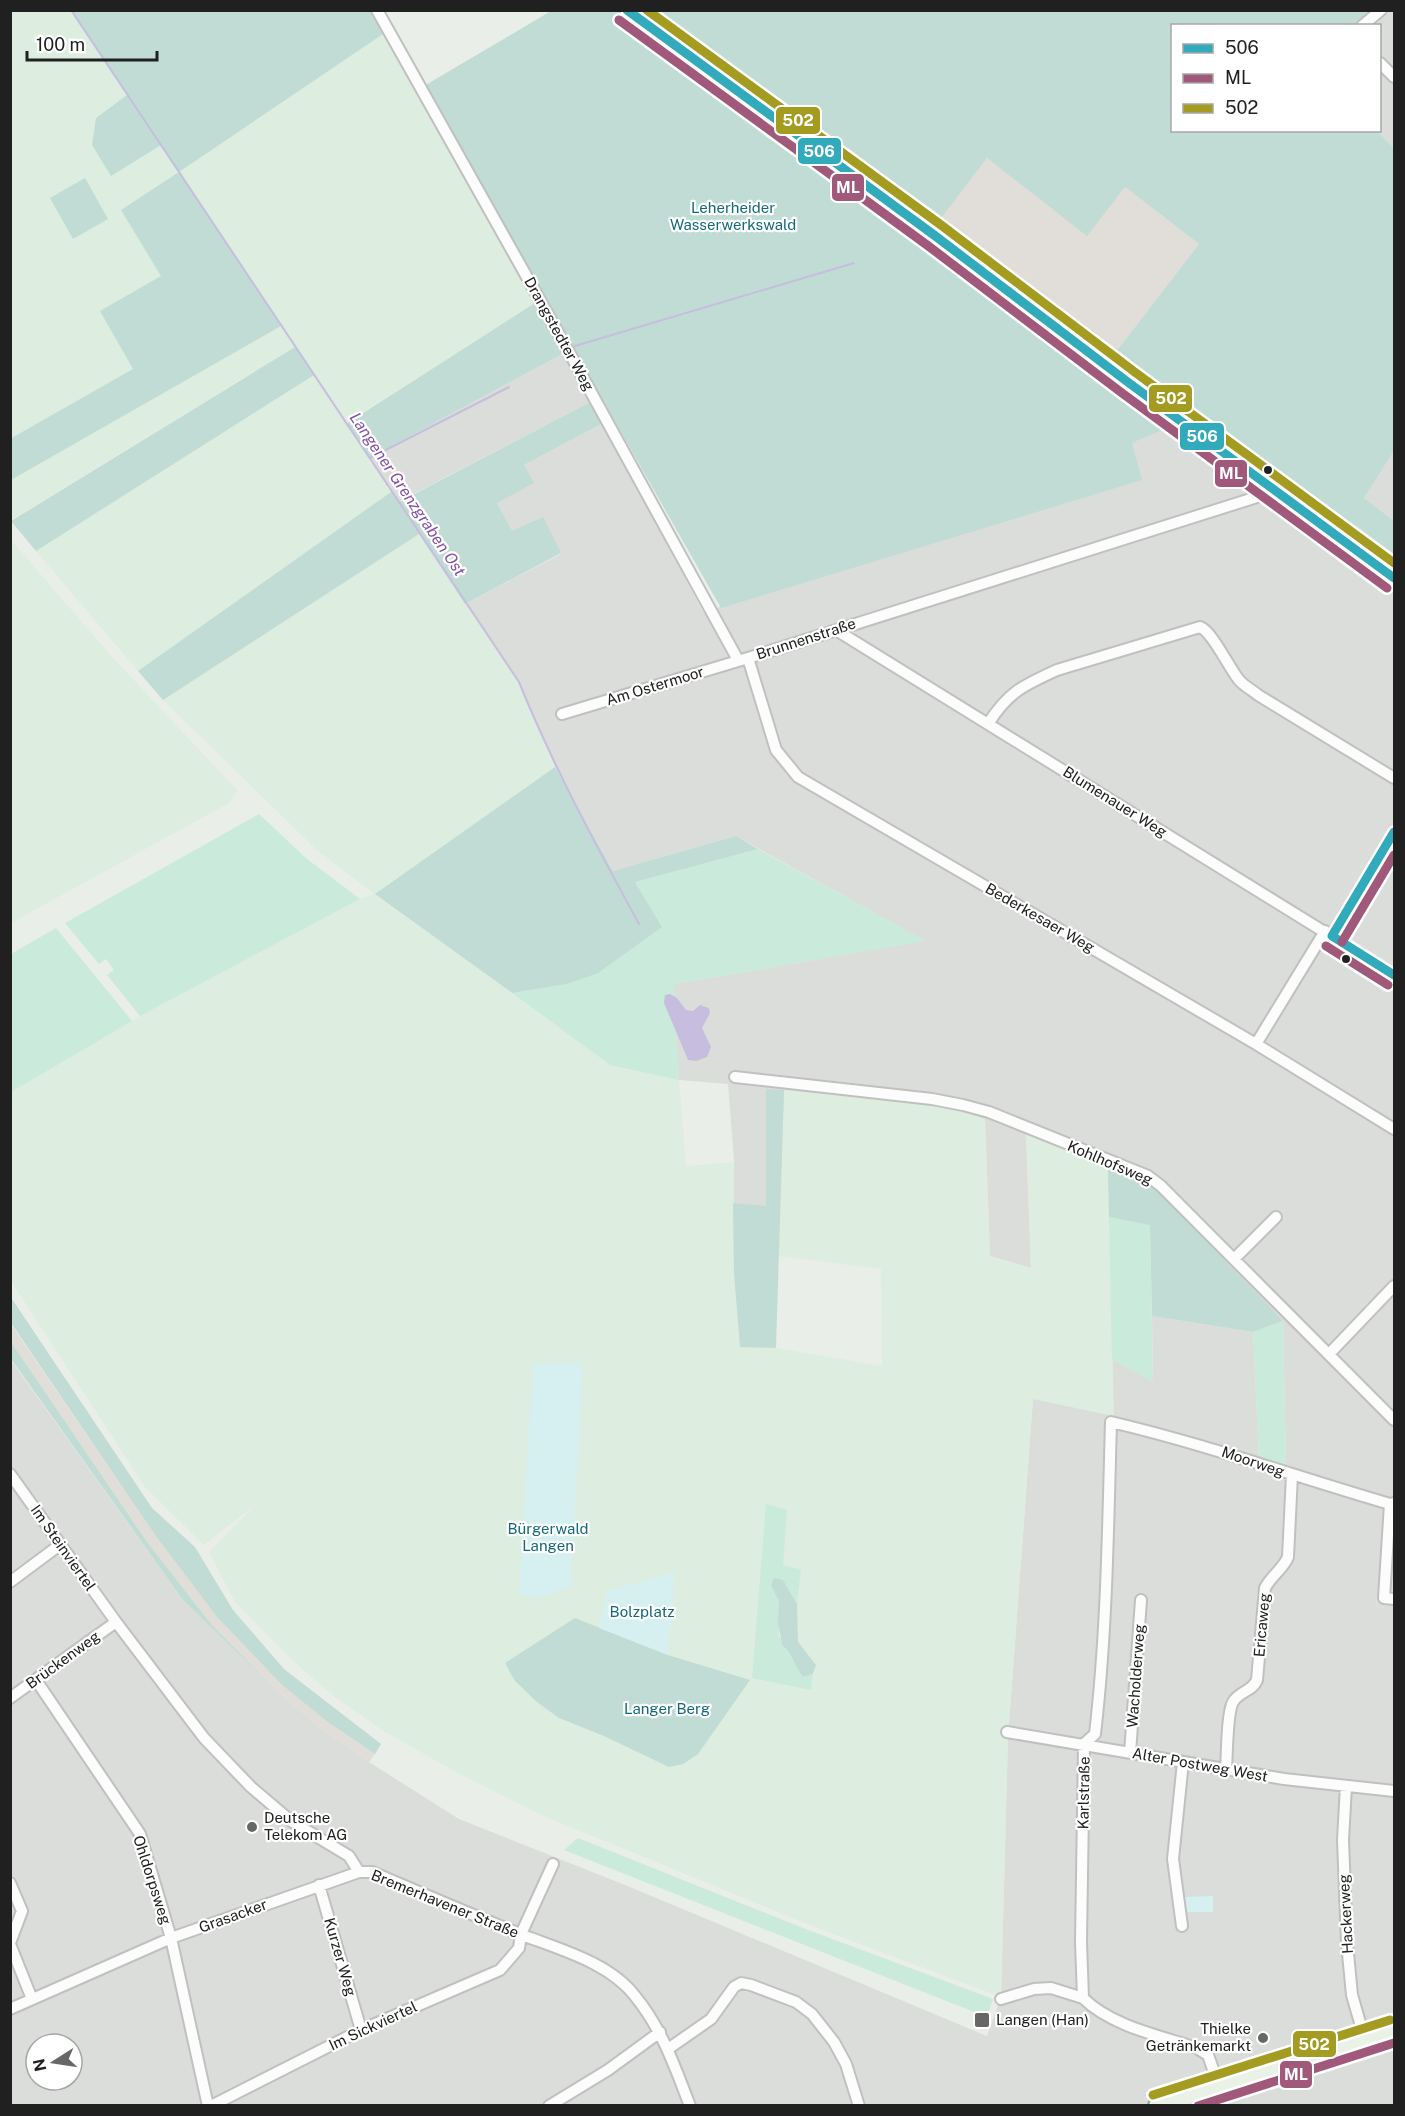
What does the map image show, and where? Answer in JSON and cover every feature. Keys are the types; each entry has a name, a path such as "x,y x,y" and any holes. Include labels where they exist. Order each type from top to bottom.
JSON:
{"main road":[{"path":"1157,2106 1395,2031"}],"street":[{"name":"Drangstedter Weg","path":"377,10 742,659"},
{"path":"627,10 1395,578"},
{"path":"1364,24 1381,10"},
{"path":"1381,64 1395,77"},
{"name":"Brunnenstraße","path":"742,659 1276,491"},
{"path":"988,723 1000,705 1015,691 1058,670 1200,627 1209,633 1240,681 1258,695 1395,778"},
{"name":"Blumenauer Weg","path":"836,630 1395,975"},
{"name":"Am Ostermoor","path":"562,714 742,659"},
{"name":"Bederkesaer Weg","path":"742,659 776,750 798,777 1256,1044 1395,1129"},
{"path":"1256,1044 1395,832"},
{"name":"Kohlhofsweg","path":"735,1077 932,1099 963,1105 989,1112 1148,1176 1161,1186 1329,1354 1392,1413"},
{"path":"1234,1259 1276,1217"},
{"path":"1329,1354 1395,1286"},
{"name":"Moorweg","path":"1111,1422 1174,1437 1292,1476 1392,1504"},
{"name":"Karlstraße","path":"1083,1998 1081,1942 1084,1744 1095,1734 1101,1686 1111,1422"},
{"name":"Im Steinviertel","path":"10,1474 116,1622"},
{"name":"Ericaweg","path":"1226,1770 1231,1704 1238,1695 1254,1687 1257,1680 1265,1588 1268,1581 1284,1566 1288,1557 1292,1476"},
{"path":"1392,1504 1384,1598 1395,1599"},
{"path":"10,1582 61,1544"},
{"name":"Wacholderweg","path":"1130,1753 1141,1600"},
{"name":"Brückenweg","path":"10,1698 116,1622"},
{"name":"Bremerhavener Straße","path":"116,1622 204,1738 251,1787 291,1821 349,1856 359,1872 372,1872 572,1953 608,1972 634,1994 660,2032 690,2106"},
{"name":"Ohldorpsweg","path":"36,1680 140,1834 171,1938 209,2106"},
{"name":"Alter Postweg West","path":"1007,1732 1284,1779 1395,1791"},
{"path":"1182,1926 1173,1859 1183,1762"},
{"name":"Hackerweg","path":"1346,1786 1343,1858 1347,1943 1352,1995 1365,2040"},
{"name":"Im Sickviertel","path":"209,2106 361,2030 500,1970 519,1948 521,1934 553,1864"},
{"name":"Grasacker","path":"10,2009 171,1938 359,1872"},
{"path":"10,1882 22,1911 10,1943 32,1999"},
{"name":"Kurzer Weg","path":"319,1885 361,2030"},
{"path":"668,2049 711,2019 734,1987 741,1983 751,1985 796,2002 812,2014 834,2042 846,2064 859,2106"},
{"path":"1001,1999 1034,1989 1051,1988 1083,1998 1094,2010 1110,2019 1197,2048 1208,2055 1219,2086"},
{"path":"549,2106 608,2070 660,2032"}],"shaded area":[{"path":"1375,11 1394,11 1394,148 1378,132 1381,132 1381,24 1359,24"},
{"path":"987,158 1087,235 1125,187 1199,244 1112,357 937,222"},
{"path":"566,352 592,401 398,502 369,458"},
{"path":"1201,413 1394,555 1394,2105 11,2105 10,1359 183,1600 276,1690 319,1727 369,1762 459,1819 630,1887 987,2036 1001,1997 1008,1737 1033,1398 1113,1416 1112,1360 1153,1381 1152,1316 1253,1332 1259,1458 1286,1464 1283,1321 1026,1134 1031,1268 990,1256 985,1119 766,1207 733,1203 734,1161 728,1084 679,1080 673,984 925,941 736,836 613,871 555,767 519,682 465,604 561,554 511,531 497,503 524,465 603,423 703,612 1141,480 1131,443"},
{"path":"1394,451 1394,521 1364,498"},
{"path":"670,994 677,998 686,1010 693,1011 700,1005 709,1008 710,1013 702,1028 711,1047 707,1057 696,1061 688,1060 664,1003 665,995"},
{"path":"10,1323 155,1535 217,1617 281,1684 325,1720 375,1754 369,1762 319,1727 276,1690 211,1624 147,1542 11,1342"}],"green space":[{"path":"11,11 71,11 127,95 96,118 161,145 179,172 162,277 134,369 11,439"},
{"path":"71,11 373,11 386,32 179,172 161,145 111,176 92,145 96,118 127,95"},
{"name":"Leherheider Wasserwerkswald","path":"551,11 1375,11 1358,24 1171,24 1171,132 1378,132 1394,148 1394,451 1364,498 1394,521 1394,555 1201,413 1132,443 1142,480 721,608 424,86","holes":["987,158 1087,236 1125,187 1199,244 1112,357 938,222"]},
{"path":"386,32 538,301 346,423 391,492 138,671 36,551 314,375 294,347 11,520 11,480 281,326 179,172"},
{"path":"179,172 281,326 11,480 10,439 133,369 100,311 161,276 121,210"},
{"path":"85,178 108,219 73,239 50,198"},
{"path":"538,301 566,352 369,458 346,424"},
{"path":"295,347 314,375 36,551 11,521"},
{"path":"592,401 603,423 524,465 534,483 497,503 512,531 543,517 561,553 465,604 419,534 163,700 138,671 391,492 399,502"},
{"path":"419,534 519,682 555,767 375,894 610,1065 679,1080 686,1166 734,1162 734,1274 740,1347 776,1348 882,1366 881,1269 778,1256 784,1090 931,1103 985,1119 990,1256 1031,1268 1026,1134 1108,1165 1114,1416 1033,1399 1008,1737 1001,1997 807,1924 539,1814 456,1772 387,1733 336,1698 293,1661 235,1602 209,1552 256,1504 204,1545 145,1487 11,1281 10,1092 140,1016 360,899 374,894 317,850 163,700","holes":["787,1510 782,1566 801,1570 797,1604 798,1642 816,1665 811,1689 752,1677","675,1572 668,1655 750,1680 604,1736 559,1718 537,1702 505,1663 575,1618 599,1628 607,1591"]},
{"path":"11,540 113,658 237,790 229,803 11,923"},
{"path":"555,767 613,871 736,836 758,849 635,882 662,927 598,973 567,984 512,993 375,894"},
{"path":"259,814 307,859 360,899 140,1016 107,975 114,970 106,959 99,964 65,923"},
{"path":"758,849 926,941 674,984 679,1080 610,1065 512,993 567,984 662,927 635,882"},
{"path":"56,928 132,1021 11,1092 11,954"},
{"path":"766,1089 784,1090 776,1348 740,1347 734,1274 733,1203 766,1206"},
{"path":"1108,1165 1156,1189 1283,1321 1253,1332 1152,1316 1150,1225 1109,1217"},
{"path":"1109,1217 1150,1224 1153,1382 1112,1360"},
{"path":"10,1296 152,1508 195,1547 233,1610 284,1669 381,1744 375,1754 325,1720 281,1684 217,1617 155,1535 11,1323"},
{"path":"1283,1321 1286,1464 1259,1458 1253,1332"},
{"path":"11,1342 147,1542 211,1624 276,1690 183,1600 11,1359"},
{"name":"Bürgerwald Langen","path":"583,1362 571,1587 537,1599 519,1594 533,1364"},
{"path":"766,1504 787,1510 783,1565 801,1570 797,1604 783,1580 772,1585 779,1601 779,1636 803,1677 813,1674 811,1690 752,1678"},
{"name":"Bolzplatz","path":"675,1572 668,1655 599,1628 607,1591"},
{"path":"774,1578 783,1580 797,1604 798,1642 816,1665 813,1674 803,1677 789,1652 782,1645 778,1622 779,1601 771,1585"},
{"name":"Langer Berg","path":"575,1618 668,1655 750,1680 698,1754 683,1764 669,1767 604,1736 559,1718 537,1702 515,1681 505,1663"},
{"path":"578,1838 803,1928 993,1999 987,2017 564,1850"},
{"path":"1213,1896 1213,1912 1186,1912 1185,1897"}],"waterway":[{"name":"Langener Grenzgraben Ost","path":"71,10 519,682 561,775 639,924"},
{"path":"575,346 854,263"},
{"path":"370,458 509,387"}],"transit line":[{"name":"506","path":"627,10 934,235 1129,383 1394,578"},
{"name":"502","path":"647,10 941,225 1136,373 1394,563"},
{"name":"ML","path":"619,20 927,245 1122,393 1387,588"},
{"name":"506","path":"1332,936 1394,832"},
{"name":"ML","path":"1342,942 1394,855"},
{"name":"506","path":"1332,936 1394,975"},
{"name":"ML","path":"1326,946 1388,985"},
{"name":"502","path":"1153,2095 1390,2020"},
{"name":"ML","path":"1198,2106 1394,2043"}],"place":[{"name":"Deutsche Telekom AG","path":"252,1827"},
{"name":"Langen (Han)","path":"982,2020"},
{"name":"Thielke Getränkemarkt","path":"1263,2038"}]}
